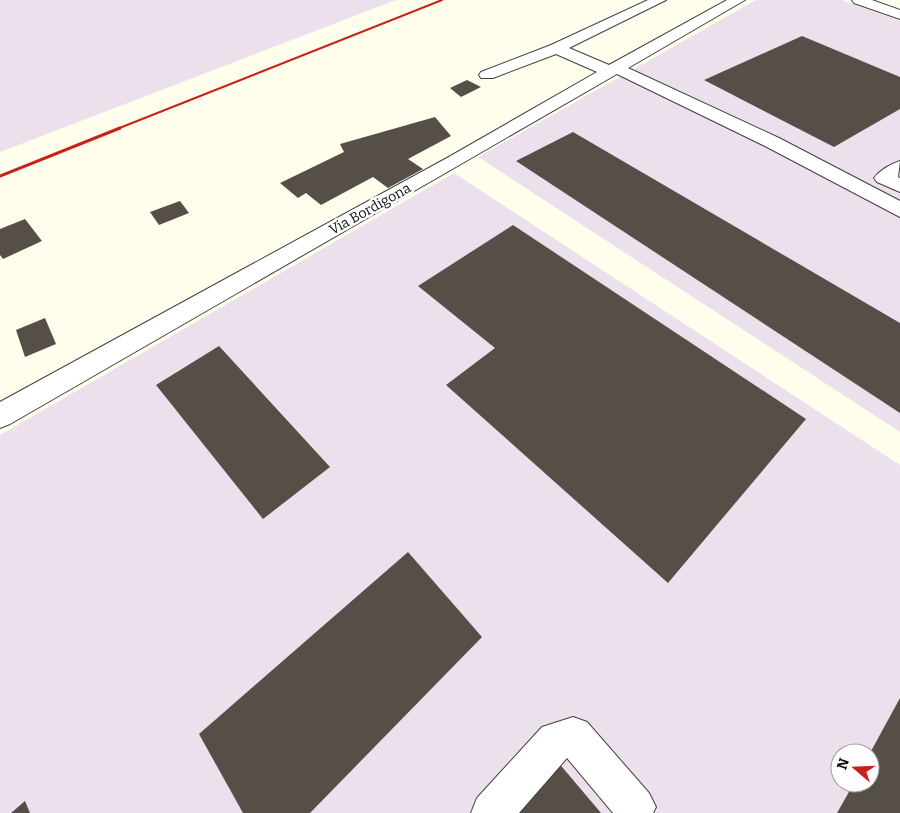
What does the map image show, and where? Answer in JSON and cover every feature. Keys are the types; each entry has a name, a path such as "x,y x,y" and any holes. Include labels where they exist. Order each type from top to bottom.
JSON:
{"street":[{"path":"487,75 556,48 659,0"},
{"name":"Via Bordigona","path":"0,416 446,167 738,0"},
{"path":"859,0 900,15"},
{"path":"556,48 613,70 772,142 900,210"},
{"path":"900,168 884,178 900,186"},
{"path":"492,813 556,741 573,736 635,807"}],"shaded area":[{"path":"0,0 396,0 0,152"},
{"path":"756,0 841,0 900,21 900,432 478,157"},
{"path":"454,173 900,465 900,813 0,813 0,435"}],"building":[{"path":"802,36 900,77 900,109 834,147 704,80"},
{"path":"467,80 481,87 461,97 450,88"},
{"path":"435,117 451,136 408,159 423,169 388,188 373,177 321,205 306,193 298,198 280,183 344,152 340,144"},
{"path":"573,132 900,323 900,413 516,161"},
{"path":"180,201 189,213 159,225 150,212"},
{"path":"25,219 42,241 3,259 0,255 0,229"},
{"path":"513,225 806,419 668,583 446,385 495,348 418,286"},
{"path":"45,318 56,344 25,357 16,330"},
{"path":"219,346 330,467 263,519 156,385"},
{"path":"408,552 482,637 310,813 243,813 199,734"},
{"path":"900,698 900,813 837,813 848,793 880,793 880,743 875,743"},
{"path":"557,761 601,813 515,813"},
{"path":"25,801 30,813 11,813"}],"railway":[{"path":"117,129 442,0"},
{"path":"0,176 120,128"}]}
